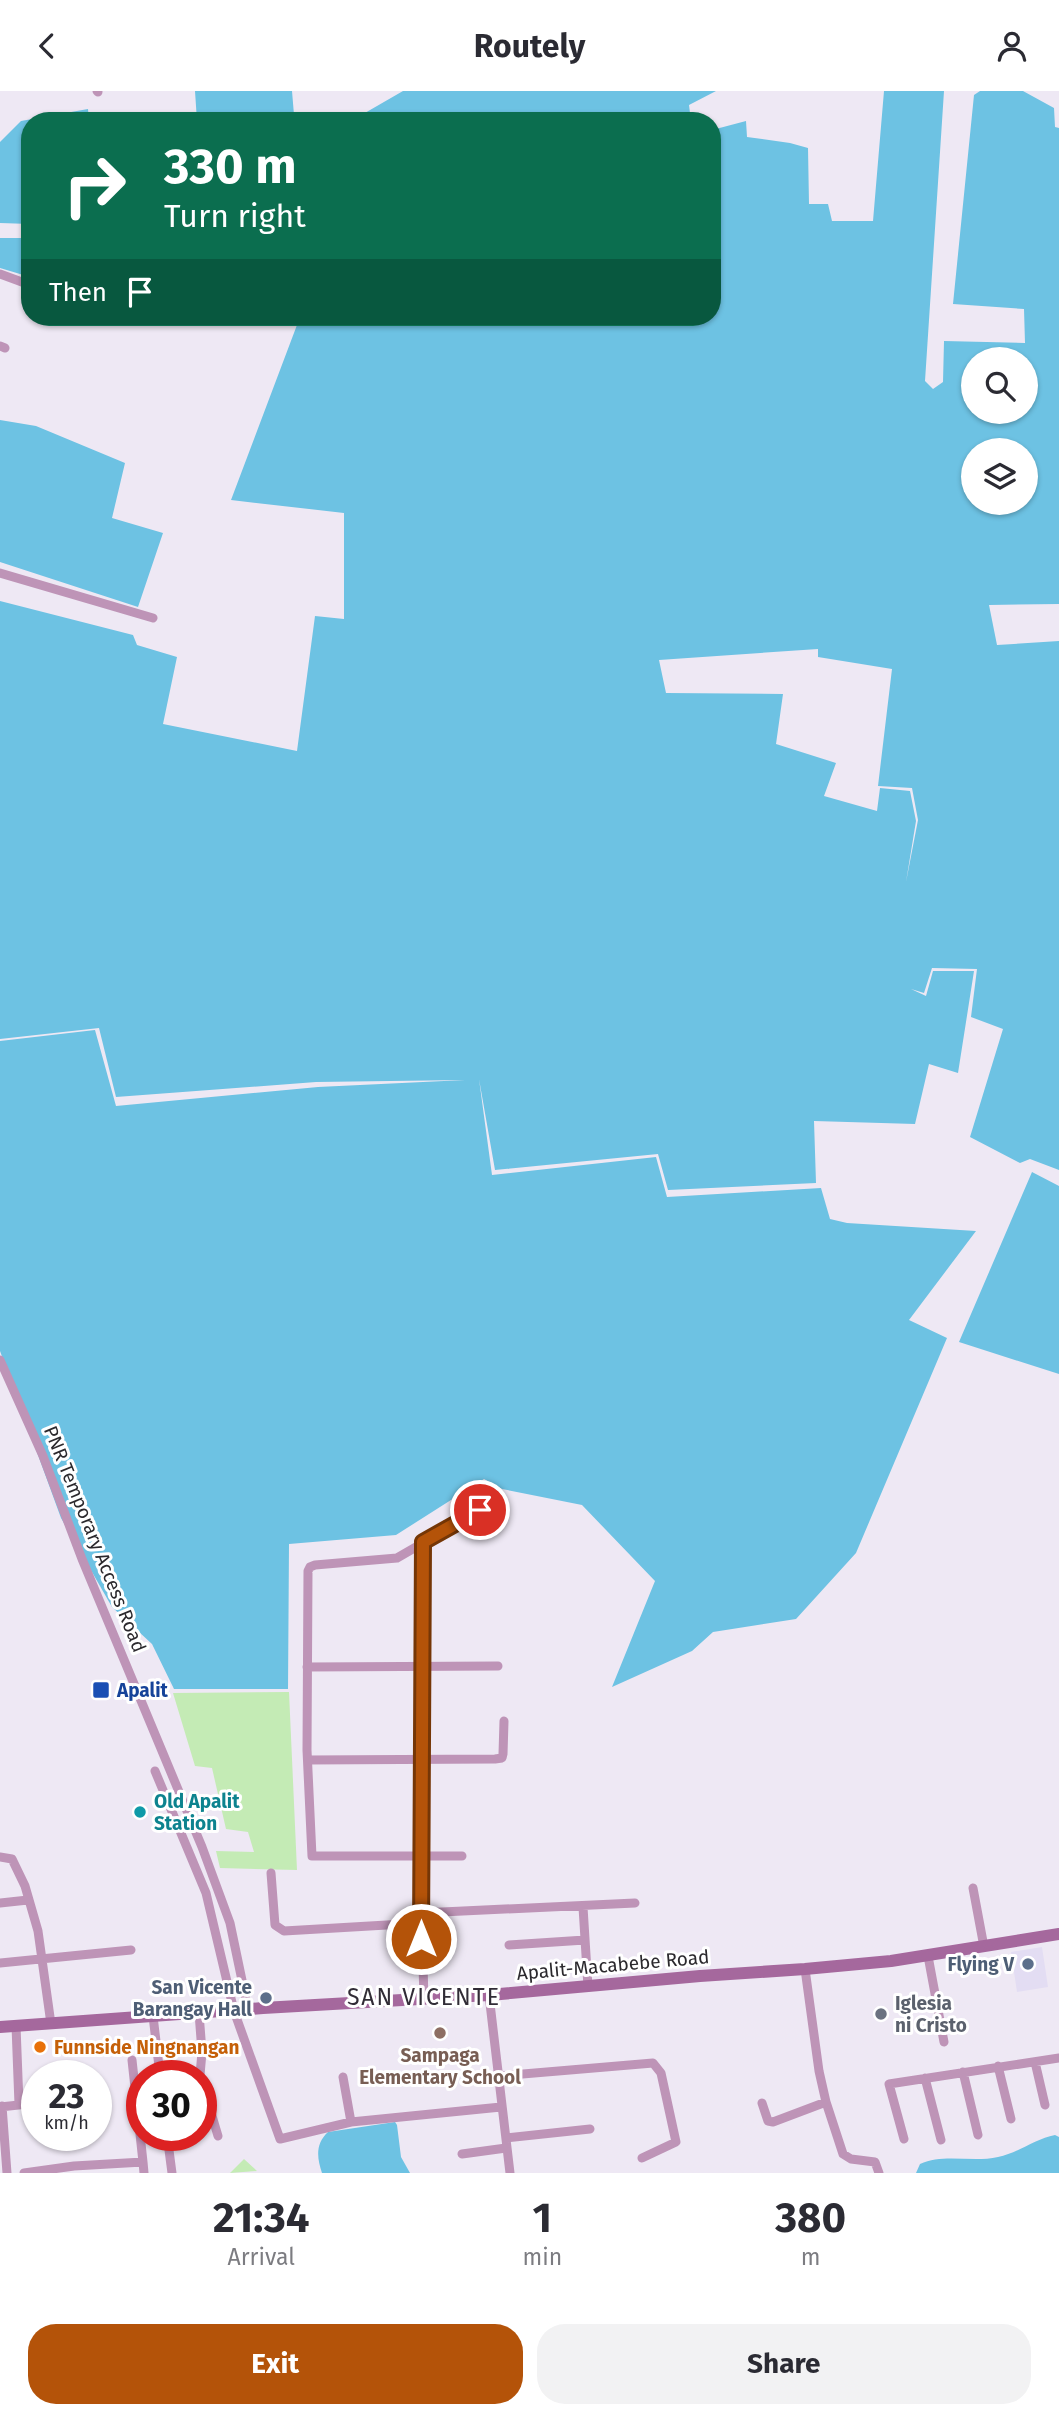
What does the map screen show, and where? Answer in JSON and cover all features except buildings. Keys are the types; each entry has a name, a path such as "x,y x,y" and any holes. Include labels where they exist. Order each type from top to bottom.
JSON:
{"main road":[{"name":"Apalit-Macabebe Road","path":"0,2028 248,2009 424,2000 805,1969 929,1956 1059,1934"}],"street":[{"path":"0,274 21,282"},
{"path":"0,573 153,618"},
{"name":"PNR Temporary Access Road","path":"0,1360 43,1456 82,1559 202,1847 230,1923 248,2009"},
{"path":"462,1856 312,1856 307,1667 310,1567 397,1558 480,1510"},
{"path":"423,1542 420,1856 424,2000"},
{"path":"307,1667 498,1666"},
{"path":"308,1760 502,1758 504,1721"},
{"path":"155,1771 206,1893 234,2011 280,2139 351,2122 501,2107"},
{"path":"0,1857 12,1859 25,1886 38,1931 51,2024"},
{"path":"271,1873 275,1924 284,1931 635,1903"},
{"path":"974,1888 984,1947"},
{"path":"0,1903 28,1900"},
{"path":"583,1907 588,1987"},
{"path":"509,1945 585,1940"},
{"path":"0,1963 131,1950"},
{"path":"929,1956 944,2042"},
{"path":"805,1969 819,2071 843,2154 852,2159 875,2162 879,2173"},
{"path":"489,1995 510,2173"},
{"path":"199,2013 202,2060"},
{"path":"153,2016 158,2060"},
{"path":"7,2173 1,2107 19,2104 16,2026"},
{"path":"904,2139 889,2084 1059,2058"},
{"path":"1035,2062 1045,2105"},
{"path":"500,2076 653,2063 661,2073 676,2142 642,2158"},
{"path":"998,2066 1011,2119"},
{"path":"963,2071 978,2135"},
{"path":"343,2077 351,2122"},
{"path":"925,2078 941,2140"},
{"path":"762,2103 768,2121 773,2122 826,2102"},
{"path":"506,2138 590,2129"},
{"path":"462,2154 506,2148"},
{"path":"143,2151 144,2173"},
{"path":"169,2151 172,2173"},
{"path":"24,2173 108,2168 144,2162"}],"shaded area":[{"name":"Flying V","path":"1042,1947 1048,1987 1017,1992 1011,1952"}],"green space":[{"path":"289,1692 297,1870 220,1868 216,1851 254,1852 248,1832 226,1829 212,1768 195,1766 173,1693"},
{"path":"244,2159 257,2171 230,2173"}],"water":[{"path":"195,91 292,91 294,112 196,112"},
{"path":"403,91 716,91 689,105 690,112 367,112"},
{"path":"884,91 944,91 925,381 933,389 943,382 944,341 1025,343 1024,309 953,304 974,95 980,91 1023,91 1054,108 1055,127 1059,128 1059,604 989,605 997,645 1059,641 1059,1170 1030,1159 1020,1163 970,1137 1003,1029 971,1017 977,969 932,968 924,993 911,989 926,996 933,971 974,971 958,1073 929,1064 915,1124 814,1121 816,1183 668,1190 658,1154 495,1170 479,1079 492,1175 656,1157 667,1197 821,1188 830,1219 847,1223 976,1231 909,1320 947,1338 856,1553 796,1619 713,1632 692,1651 612,1687 655,1581 582,1505 502,1489 484,1479 396,1535 289,1544 288,1689 174,1689 152,1644 112,1607 61,1518 0,1351 0,1041 95,1030 116,1106 318,1087 465,1080 316,1082 116,1097 99,1028 0,1039 0,601 133,635 137,645 177,657 163,724 297,751 315,616 344,619 344,513 231,500 297,326 721,326 721,128 746,121 747,137 808,148 809,204 828,204 832,221 873,221","holes":["818,649 818,657 892,669 878,786 912,788 918,820 906,882 916,821 910,791 880,788 877,811 824,796 836,763 776,744 783,694 666,693 659,660"]},
{"path":"21,121 21,224 0,223 0,142"},
{"path":"0,238 21,238 21,274 0,268"},
{"path":"0,420 36,426 125,463 112,518 163,533 138,607 0,562"},
{"path":"1032,1172 1059,1186 1059,1374 959,1342"},
{"path":"395,2122 401,2157 410,2173 322,2173 318,2151 328,2132"},
{"path":"1055,2135 1059,2137 1059,2173 916,2173 920,2164 929,2161 998,2157"}],"place":[{"name":"Apalit","path":"101,1690"},
{"name":"Old Apalit Station","path":"140,1812"},
{"name":"Flying V","path":"1028,1964"},
{"name":"San Vicente Barangay Hall","path":"266,1998"},
{"name":"Iglesia ni Cristo","path":"881,2014"},
{"name":"Sampaga Elementary School","path":"440,2033"},
{"name":"Funnside Ningnangan","path":"40,2047"}],"district":[{"name":"SAN VICENTE","path":"424,1997"}],"route":[{"path":"421,1939 423,1542 480,1510"}]}
